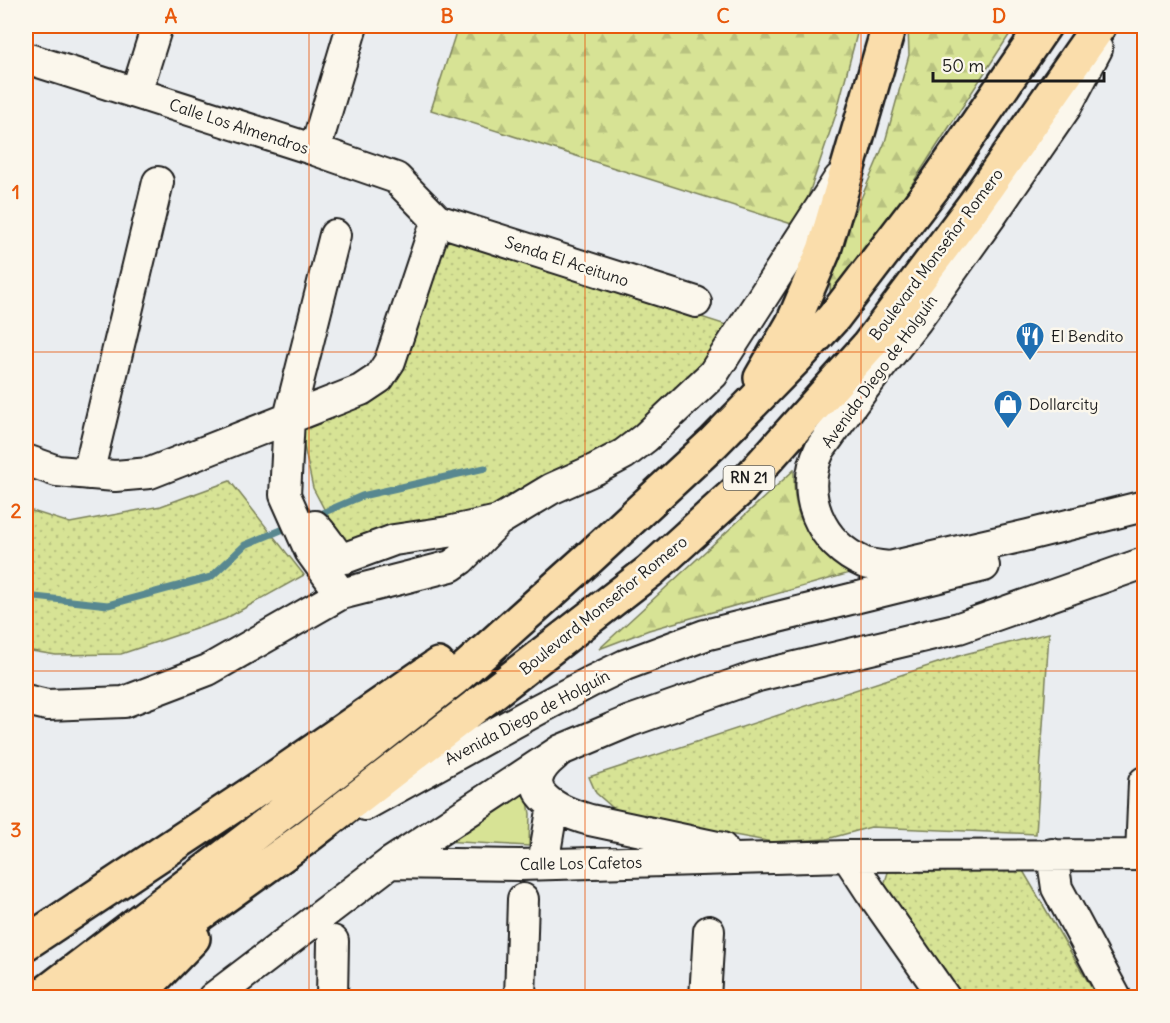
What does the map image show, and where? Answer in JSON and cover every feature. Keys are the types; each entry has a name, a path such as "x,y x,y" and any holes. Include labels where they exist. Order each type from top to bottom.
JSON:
{"highway":[{"path":"713,443 760,380 793,322 825,250 889,26"},
{"name":"RN 21","path":"589,558 713,443 834,317 935,186 1044,26"},
{"name":"Boulevard Monseñor Romero","path":"253,876 650,571 740,489 868,346 974,205 1099,26"},
{"path":"26,942 279,775 589,558"},
{"path":"39,998 455,678 589,558"},
{"path":"83,998 253,876"},
{"path":"135,998 253,876"}],"street":[{"path":"136,93 157,26"},
{"path":"315,150 352,26"},
{"name":"Avenida Diego de Holguín","path":"1105,26 1097,49 1066,107 985,226 820,449 815,460 811,485 816,513 829,537 848,553 867,563 889,567 1028,536 1144,506"},
{"name":"Calle Los Almendros","path":"26,58 396,178 437,220"},
{"path":"26,700 47,705 124,702 208,670 341,594 451,566 498,521 551,489 624,454 654,430 713,374 849,164"},
{"path":"88,474 158,182"},
{"path":"26,460 57,471 115,476 150,473 361,390 379,378 390,361 437,220"},
{"name":"Senda El Aceituno","path":"437,220 696,302"},
{"path":"335,235 289,418 285,495 310,551 341,594"},
{"path":"285,495 325,536 340,558 394,540 448,532 498,521"},
{"name":"Avenida Diego de Holguín","path":"304,839 590,682 654,654 705,635 1144,526"},
{"path":"213,998 390,863 561,750 630,721 758,676 959,628 1144,563"},
{"path":"543,864 553,805 545,800 538,788 538,777 546,763 561,750"},
{"path":"1143,855 1144,782"},
{"name":"Calle Los Cafetos","path":"553,805 572,815 590,820 772,858"},
{"path":"1052,854 1057,888 1116,998"},
{"name":"Calle Los Cafetos","path":"390,863 543,864 847,856 1143,855"},
{"path":"847,856 945,998"},
{"path":"520,998 523,899"},
{"path":"705,998 709,931"},
{"path":"332,998 333,941"}],"green space":[{"path":"458,26 859,26 836,114 798,226 431,110"},
{"path":"908,26 1015,26 901,201 830,295 831,269 885,142 909,55"},
{"path":"442,234 742,330 643,429 497,508 395,525 343,545 313,488 299,423 392,386"},
{"path":"794,470 797,509 807,529 821,543 864,569 649,630 599,649"},
{"path":"230,481 304,575 225,619 121,654 56,655 26,650 26,509 70,523 161,506"},
{"path":"1049,633 1036,834 871,827 827,839 772,842 620,814 596,793 589,777 965,654"},
{"path":"520,790 528,801 529,846 441,841"},
{"path":"889,869 1022,869 1097,997 960,997 887,895 885,882"}],"waterway":[{"path":"320,514 362,496 485,468"},
{"path":"26,596 108,605 211,577 245,545 291,526"}],"place":[{"name":"El Bendito","path":"1030,362"},
{"name":"Dollarcity","path":"1008,430"}]}
